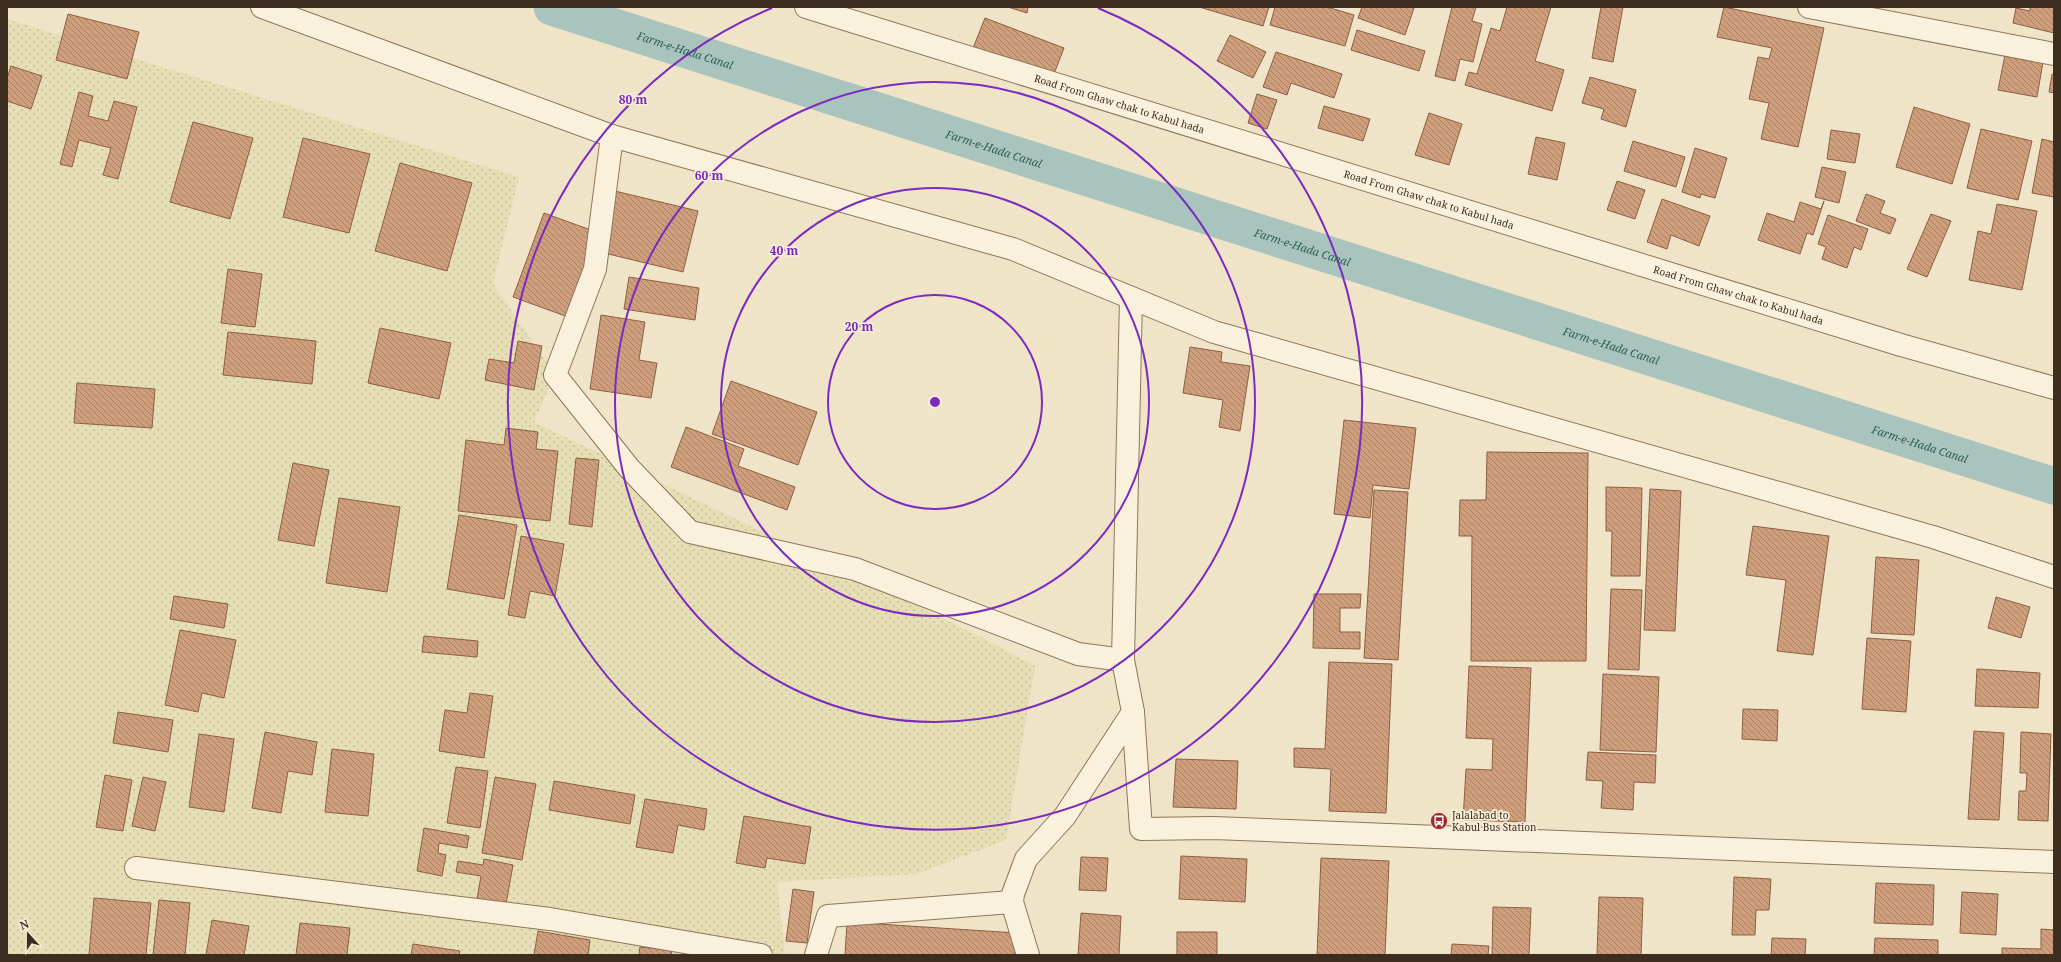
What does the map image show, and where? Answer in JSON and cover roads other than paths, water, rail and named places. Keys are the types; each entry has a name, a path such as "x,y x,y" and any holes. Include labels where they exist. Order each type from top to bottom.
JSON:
{"street":[{"path":"262,7 612,136 1013,249 1214,332 1933,537 2054,577"},
{"name":"Road From Ghaw chak to Kabul hada","path":"806,7 1893,342 2054,388"},
{"path":"1809,7 2054,54"},
{"path":"612,136 595,269 555,375 629,468 690,532 855,569 1078,654 1123,660"},
{"path":"1131,298 1123,660 1133,712 1141,829 1214,828 2054,862"},
{"path":"1028,955 1012,902 1013,894 1026,859 1065,816 1133,712"},
{"path":"136,868 550,919 761,955"},
{"path":"816,955 828,916 1012,902"}],"waterway":[{"name":"Farm-e-Hada Canal","path":"552,7 2054,486"}],"place":[{"name":"Jalalabad to Kabul Bus Station","path":"1439,821"}]}
